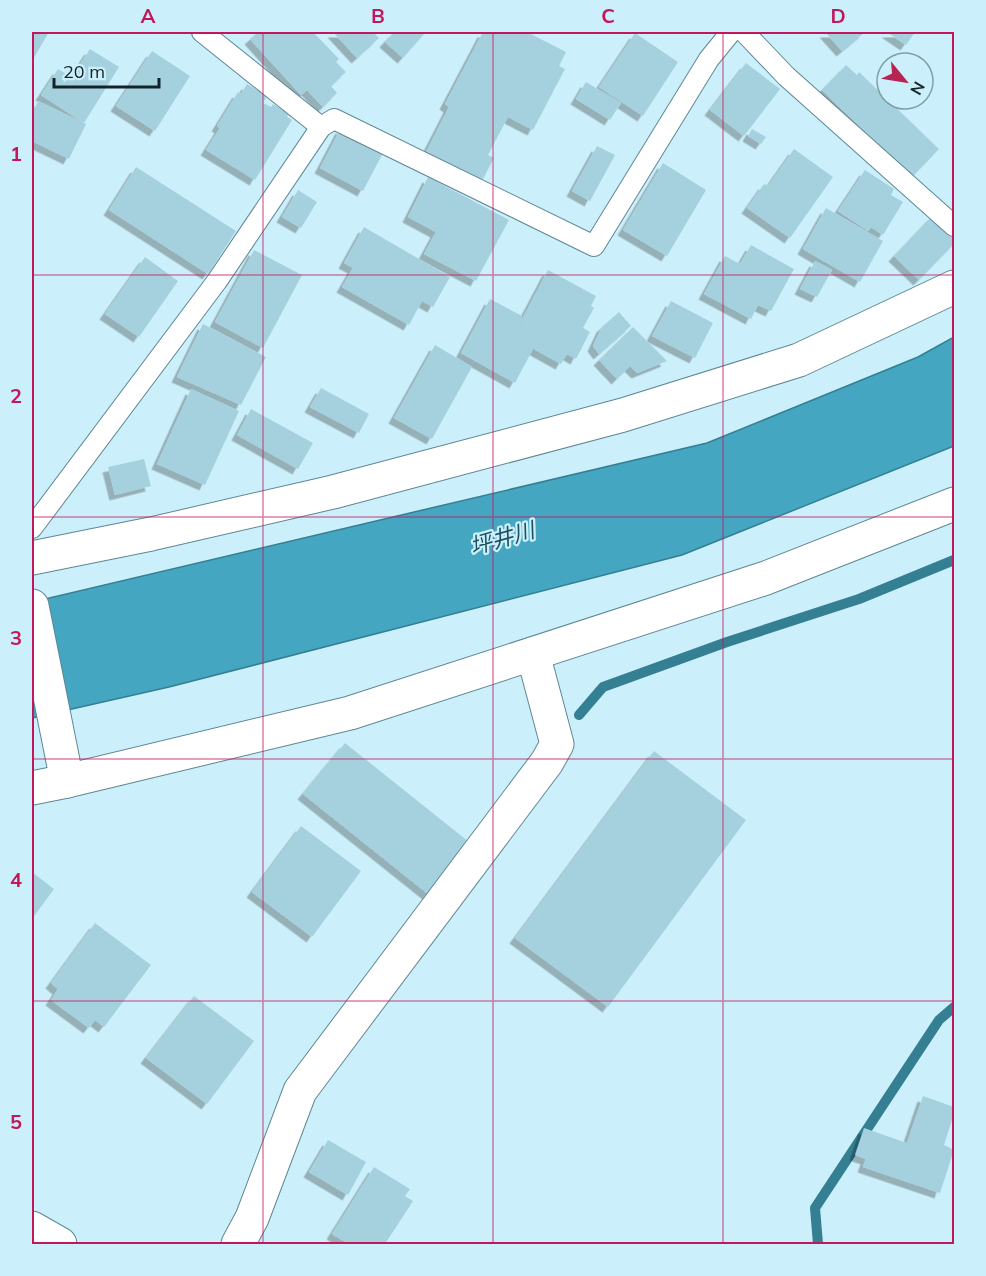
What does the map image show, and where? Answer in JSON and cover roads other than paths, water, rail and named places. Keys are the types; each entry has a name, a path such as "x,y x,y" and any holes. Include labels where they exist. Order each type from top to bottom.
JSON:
{"street":[{"path":"32,558 151,534 333,492 623,415 799,360 954,287"},
{"path":"32,788 66,773 350,713 766,578 954,504"},
{"path":"32,606 66,773"},
{"path":"238,1245 252,1218 300,1091 547,762 557,744 533,654"},
{"path":"32,1228 60,1245"}],"lane":[{"path":"202,32 321,127"},
{"path":"32,528 217,281 321,127 334,118 594,246 709,59 731,32"},
{"path":"744,32 786,76 954,226"}],"water":[{"name":"坪井川","path":"954,337 954,446 682,555 169,687 32,718 32,602 707,443 918,357"}],"waterway":[{"path":"579,715 603,687 727,642 859,599 954,560"},
{"path":"818,1244 815,1208 939,1020 954,1007"}]}
